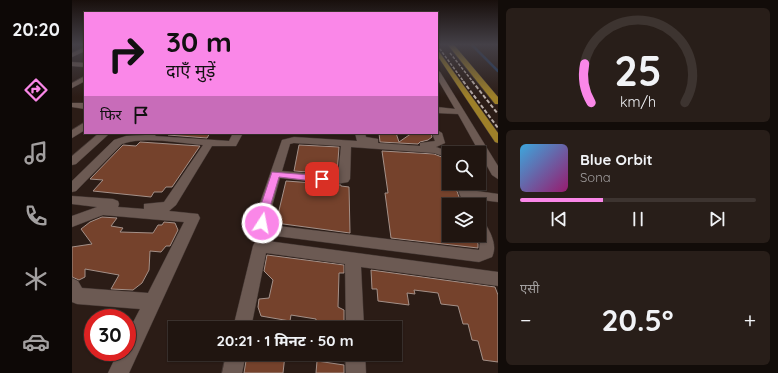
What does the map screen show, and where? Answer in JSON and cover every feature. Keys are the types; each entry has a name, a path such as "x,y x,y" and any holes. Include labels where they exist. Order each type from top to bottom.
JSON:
{"main road":[{"path":"445,62 498,140"},
{"path":"465,62 498,102"}],"street":[{"path":"72,63 84,65"},
{"path":"438,75 498,175"},
{"path":"72,78 84,78"},
{"path":"72,86 84,79"},
{"path":"72,105 84,106"},
{"path":"438,110 461,112"},
{"path":"72,135 84,126"},
{"path":"72,162 104,134"},
{"path":"72,188 118,142 126,139 150,135 209,143 232,144 237,134"},
{"path":"360,134 361,140 432,145 440,143 437,134"},
{"path":"442,152 435,150 294,140 286,142 262,217 262,223 276,231 479,256 487,253 488,248 486,242"},
{"path":"72,200 160,208 167,207 172,202 209,143"},
{"path":"275,174 344,179 346,144"},
{"path":"466,194 498,198"},
{"path":"72,222 102,210 193,218 118,373"},
{"path":"244,321 260,246 498,279"},
{"path":"353,259 355,321"},
{"path":"72,286 78,296 152,302"},
{"path":"232,373 235,361"},
{"path":"355,361 356,373"}],"building":[{"path":"169,134 209,134 207,138 168,135"},
{"path":"379,134 396,134 399,142 411,134 431,134 432,137 418,144 380,142"},
{"path":"140,142 200,146 172,187 166,187 162,192 154,192 151,197 93,191 103,180 90,179 123,145 136,146"},
{"path":"299,145 339,147 337,174 294,171"},
{"path":"382,151 434,154 442,157 442,190 457,190 459,198 442,198 442,242 477,242 478,248 391,238 385,193 388,193"},
{"path":"286,181 341,185 349,187 350,233 276,223"},
{"path":"102,217 117,218 111,226 123,228 120,232 153,233 158,225 162,225 164,222 175,223 178,230 170,246 166,246 161,252 150,251 149,270 142,283 133,290 111,289 119,275 85,269 85,277 79,280 72,277 72,247 92,244 81,229 90,222"},
{"path":"267,255 344,265 344,273 339,273 338,307 344,310 344,321 316,321 316,319 291,315 290,321 261,316 258,307 259,299 269,298 273,280 264,271"},
{"path":"371,270 495,287 498,295 498,362 483,360 478,341 472,340 468,324 463,324 458,306 441,304 438,293 414,290 415,294 407,293 409,305 378,301 377,289 372,289"},
{"path":"246,361 284,361 283,373 244,373"},
{"path":"317,361 344,365 344,373 316,373"}],"waterway":[{"path":"489,62 498,71"}],"railway":[{"path":"450,62 464,82"},
{"path":"457,62 473,82"},
{"path":"463,81 498,128"},
{"path":"472,81 498,114"}],"route":[{"path":"262,223 262,217 275,174 322,179"}]}
